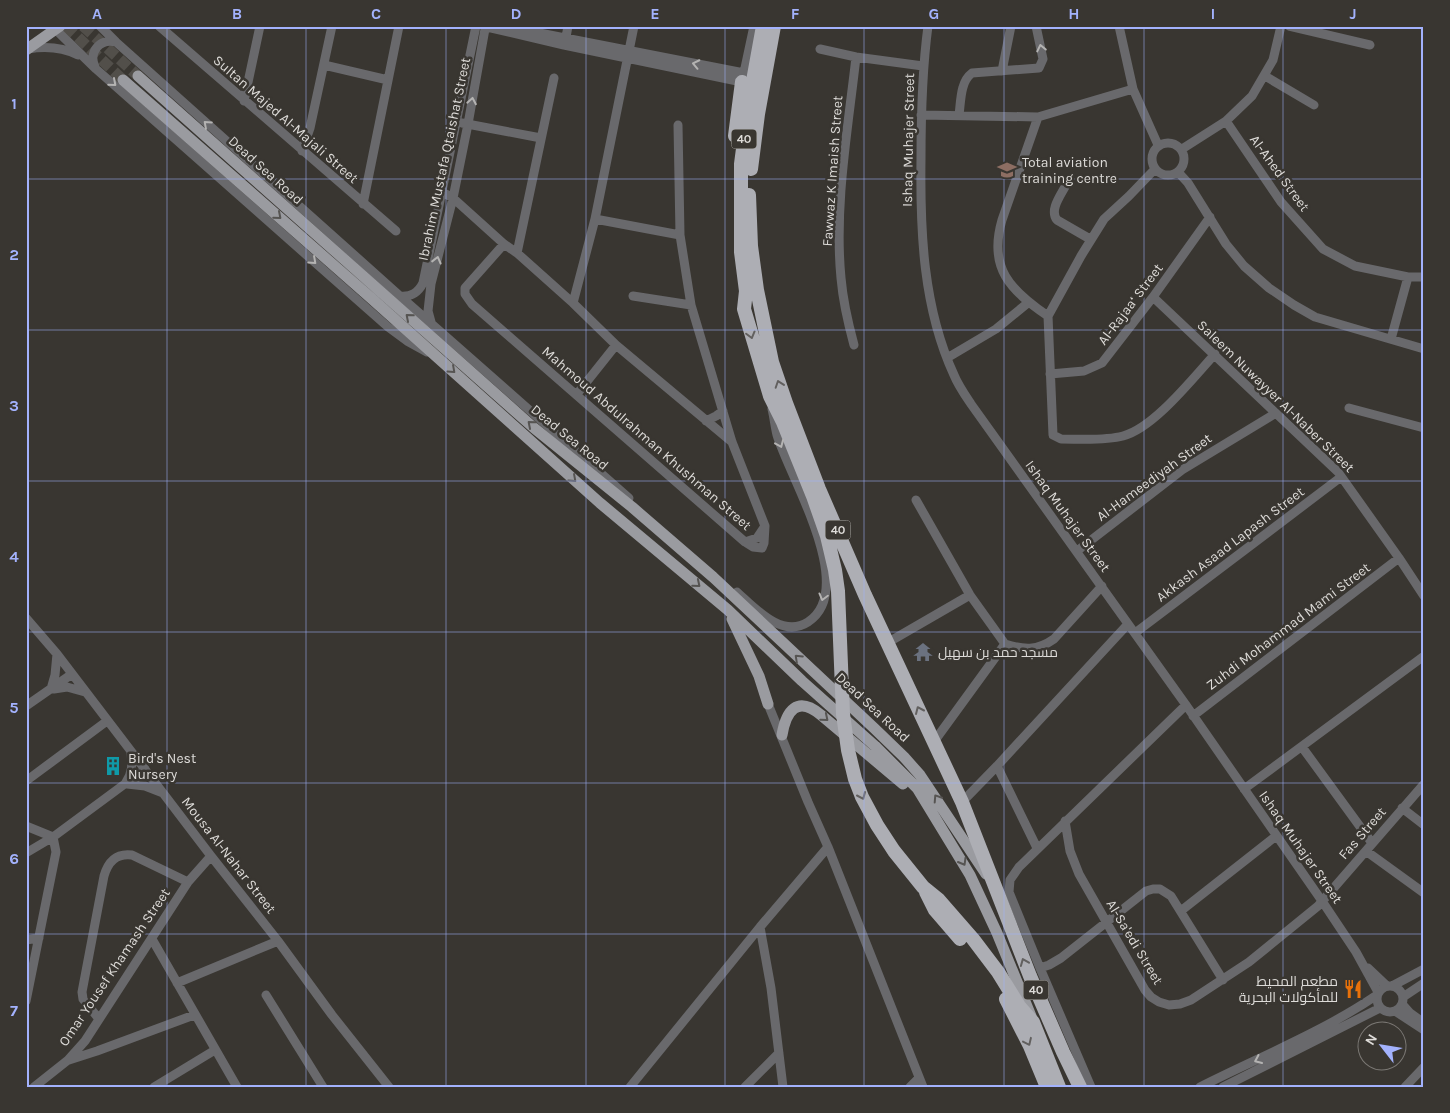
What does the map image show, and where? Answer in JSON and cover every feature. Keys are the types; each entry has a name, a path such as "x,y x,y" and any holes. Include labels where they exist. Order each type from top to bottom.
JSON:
{"highway":[{"name":"40","path":"764,26 751,96 742,164 746,249 744,308 770,396 783,422 813,496 830,546 838,591 843,714 848,750 855,779 877,826 894,851 923,887 939,900 972,939 998,972 1019,1006 1033,1022 1060,1087"},
{"name":"40","path":"774,26 751,164 746,249 757,290 772,362 819,489 887,643 962,802 1048,1020 1080,1087"},
{"path":"743,78 734,144 731,205 738,299 744,308"},
{"path":"923,887 935,910 995,981 1030,1046 1047,1087"}],"main road":[{"path":"27,49 56,27"},
{"name":"Dead Sea Road","path":"138,76 534,428 632,507 713,577 909,762 931,790 996,891"},
{"path":"123,80 600,503 728,610 917,788 926,806 970,875 998,933 1033,1022"},
{"path":"728,610 759,676 768,704"},
{"path":"802,681 821,680"},
{"path":"782,735 786,720 792,709 804,705 810,707 858,745 926,806"}],"street":[{"name":"Sultan Majed Al-Majali Street","path":"159,26 396,232"},
{"path":"244,101 260,26"},
{"path":"302,151 310,128 332,26"},
{"path":"363,204 399,26"},
{"path":"505,26 565,41"},
{"path":"565,41 568,26"},
{"path":"574,303 595,219 634,26"},
{"path":"483,27 565,41 743,78 754,26"},
{"name":"Ishaq Muhajer Street","path":"928,26 923,66 920,217 930,295 947,358 955,377 971,404 1102,586 1322,901 1362,962 1378,994"},
{"path":"1002,71 1011,26"},
{"path":"959,114 964,84 968,75 972,73 1036,69 1041,65 1043,55 1036,26"},
{"path":"1119,26 1133,90 1158,145"},
{"path":"1182,149 1226,121 1252,96 1273,60 1281,26"},
{"path":"1289,26 1370,45"},
{"path":"56,27 86,60"},
{"name":"Ibrahim Mustafa Qtaishat Street","path":"400,296 407,297 414,294 420,290 423,283 457,122 483,27"},
{"name":"Ibrahim Mustafa Qtaishat Street","path":"432,324 429,317 428,303 431,284 453,198 468,124 483,27"},
{"name":"Dead Sea Road","path":"104,28 116,42 400,296 767,618 777,624 788,627 808,622 821,608 826,576 814,523 777,435 770,396"},
{"path":"96,69 92,61 95,49 104,42 116,42"},
{"path":"27,49 38,47 58,48 78,54 86,60 388,327 416,346 436,356"},
{"path":"820,49 856,57 923,66"},
{"name":"Fawwaz K Imaish Street","path":"854,345 846,312 839,251 842,191 856,57"},
{"path":"324,65 388,80"},
{"path":"1265,76 1314,105"},
{"path":"517,253 554,78"},
{"path":"921,115 959,114 1038,118 1133,90"},
{"path":"1038,118 1002,220 997,248 999,262 1004,274 1015,289 1048,316"},
{"name":"Al-Ahed Street","path":"1226,121 1281,202 1323,249 1355,266 1408,276 1424,277"},
{"path":"457,122 541,138"},
{"name":"Mahmoud Abdulrahman Khushman Street","path":"504,244 465,288 465,294 472,304 745,542 757,538 765,526 732,442 691,305 680,235 678,125"},
{"path":"1166,142 1175,144 1182,149 1185,157 1184,166 1178,172 1170,176 1162,174 1155,169 1152,161 1153,152 1158,145 1166,142"},
{"path":"1155,169 1104,219 1090,239 1048,316 1051,431 1054,437 1061,439 1116,437 1135,431 1156,417 1215,354"},
{"path":"1178,172 1188,183 1226,244 1244,266 1269,288 1315,317 1424,350"},
{"path":"1066,185 1054,210 1054,217 1090,239"},
{"path":"442,192 453,198 504,244 517,253 574,303 616,345 732,442"},
{"name":"Al-Rajaa‘ Street","path":"1050,374 1084,371 1102,363 1153,297 1210,217"},
{"path":"595,219 680,235"},
{"path":"1391,339 1408,276"},
{"path":"633,296 691,305"},
{"name":"Saleem Nuwayyer Al-Naber Street","path":"1153,297 1342,476 1424,596"},
{"path":"947,358 996,329 1029,302"},
{"path":"577,394 616,345"},
{"path":"1349,408 1424,428"},
{"path":"706,420 723,411"},
{"name":"Al-Hameediyah Street","path":"1077,551 1182,470 1276,413"},
{"name":"Akkash Asaad Lapash Street","path":"1135,633 1342,476"},
{"path":"916,500 970,595 1005,644 1028,649 1045,645 1054,639 1102,586"},
{"name":"Zuhdi Mohammad Mami Street","path":"1193,716 1399,558"},
{"path":"887,643 970,595"},
{"name":"Mousa Al-Nahar Street","path":"26,618 57,654 389,1087"},
{"path":"962,802 1128,624"},
{"path":"933,743 1005,644"},
{"path":"50,690 55,675 57,654"},
{"path":"1244,789 1424,656"},
{"path":"26,706 72,674"},
{"path":"50,690 67,687 86,692"},
{"path":"768,704 828,847 921,1082 910,1087"},
{"path":"1091,1087 1008,889 1010,880 1013,874 1037,848 1186,705"},
{"path":"26,781 108,721"},
{"path":"1302,747 1372,843"},
{"path":"126,785 131,774 131,751"},
{"path":"997,766 1037,848"},
{"path":"26,853 126,785 145,769"},
{"name":"Fas Street","path":"1322,901 1424,784"},
{"path":"126,785 145,786 163,793"},
{"path":"1402,808 1424,825"},
{"name":"Al-Sa'edi Street","path":"1065,821 1073,861 1079,874 1145,990 1159,1002 1180,1004 1191,1000 1223,980 1302,920 1322,901"},
{"path":"26,826 53,836"},
{"path":"26,1001 55,858 53,836"},
{"path":"1182,910 1276,836"},
{"path":"630,1087 760,927 828,847"},
{"path":"1366,851 1424,893"},
{"path":"99,1019 83,999 82,992 104,876 108,865 116,857 126,854 132,855 188,882"},
{"name":"Omar Yousef Khamash Street","path":"34,1087 68,1060 84,1041 188,882 211,856"},
{"path":"1040,968 1049,966 1061,958 1146,891 1153,889 1160,890 1171,896 1182,910 1223,980"},
{"path":"760,927 784,1087"},
{"path":"26,940 39,938"},
{"path":"152,939 237,1087"},
{"path":"177,983 278,941"},
{"name":"Ishaq Muhajer Street","path":"1362,962 1390,986"},
{"path":"1200,1087 1278,1051 1323,1027 1390,986 1424,969"},
{"path":"1395,1011 1402,1000 1424,982"},
{"path":"1390,986 1399,990 1402,1000 1410,1013 1424,1023"},
{"path":"1378,994 1376,1002 1380,1008 1387,1012 1395,1011 1424,1030"},
{"path":"266,995 323,1087"},
{"path":"1222,1087 1380,1008"},
{"path":"68,1060 194,1015"},
{"path":"154,1087 216,1050"},
{"path":"745,1087 778,1053"},
{"path":"1405,1087 1424,1067"}],"tunnel":[{"path":"66,26 123,80"},
{"path":"83,26 138,76"}],"place":[{"name":"Total aviation training centre","path":"1007,170"},
{"name":"مسجد حمد بن سهيل","path":"923,652"},
{"name":"Bird's Nest Nursery","path":"113,766"},
{"name":"مطعم المحيط للمأكولات البحرية","path":"1353,989"}]}
